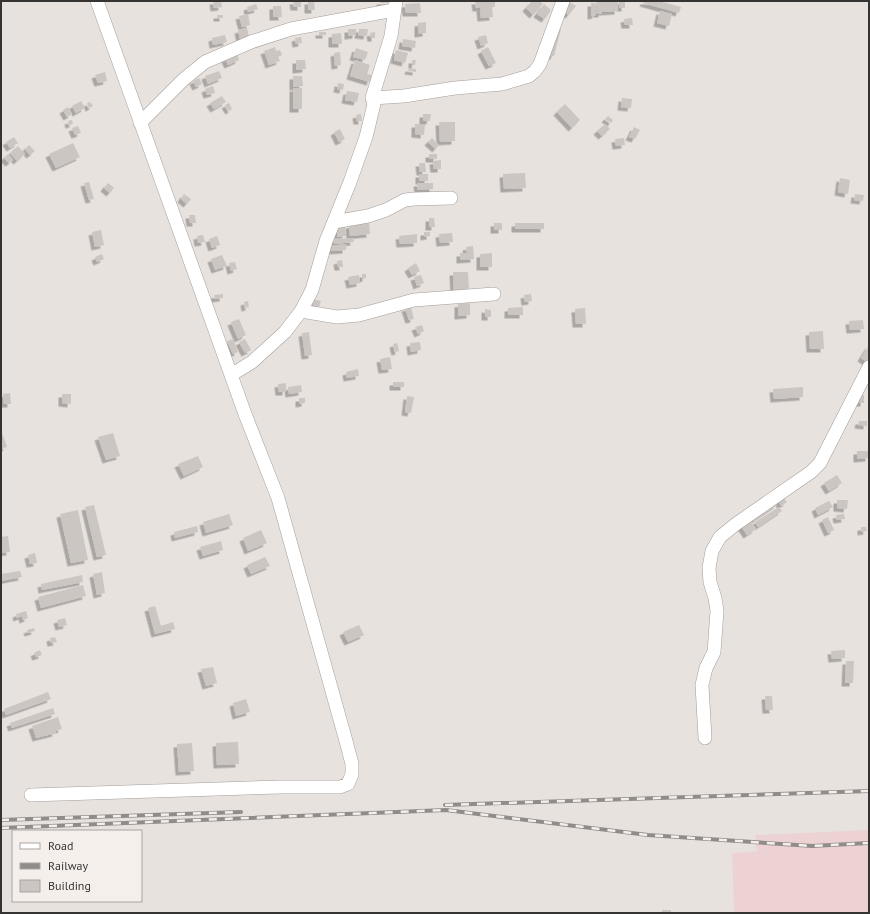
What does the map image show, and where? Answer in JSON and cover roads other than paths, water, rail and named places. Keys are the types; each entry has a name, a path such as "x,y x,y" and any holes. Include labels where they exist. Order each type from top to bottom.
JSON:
{"street":[{"path":"30,795 281,787 340,787 348,784 352,774 352,764 278,498 231,375 97,1"},
{"path":"372,98 404,96 455,88 502,84 529,76 535,72 540,64 563,1"},
{"path":"140,123 184,79 205,62 251,42 291,29 395,5 392,36 372,98 374,104 366,137 350,182 326,241 312,290 301,311 285,332 252,362 231,375"},
{"path":"334,222 368,216 386,210 405,200 451,198"},
{"path":"301,311 337,317 359,315 414,300 494,294"},
{"path":"705,738 702,685 706,668 714,652 717,611 710,582 709,568 712,551 720,537 736,524 811,472 820,463 869,367"}],"railway":[{"path":"445,805 869,791"},
{"path":"1,828 446,810 648,835 812,846 869,843"},
{"path":"1,820 241,812"}]}
